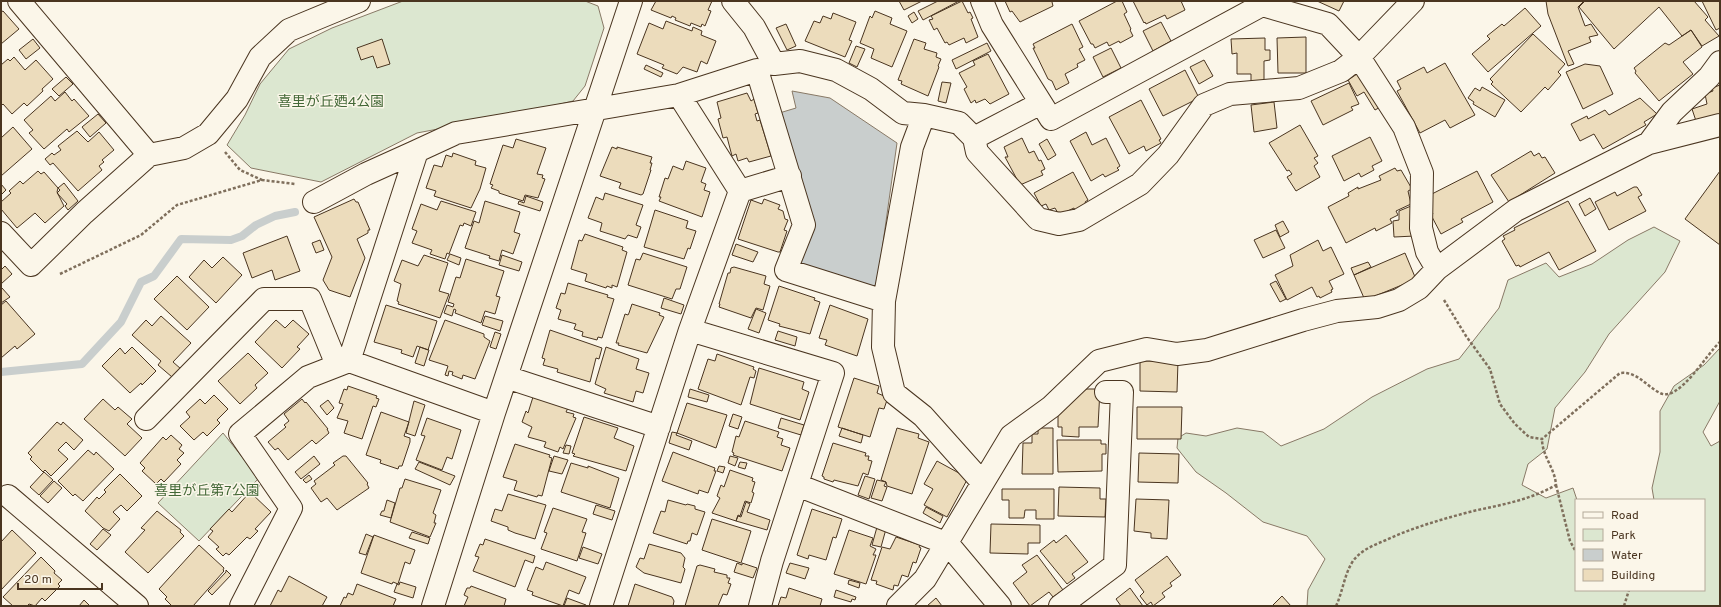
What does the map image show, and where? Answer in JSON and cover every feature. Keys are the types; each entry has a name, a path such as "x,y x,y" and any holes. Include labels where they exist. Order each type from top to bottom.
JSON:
{"street":[{"path":"19,1 149,155"},
{"path":"1,233 31,265 84,213 149,155 184,148 208,134 237,99 260,56 289,30 359,1"},
{"path":"433,606 494,413 631,1"},
{"path":"733,1 754,27 774,64 800,61 836,70 871,89 903,113 924,115 959,123 974,138 977,152 1038,219 1059,224 1080,220 1140,184 1168,155 1204,105 1230,94 1299,88 1341,71 1359,57 1413,1"},
{"path":"982,1 992,25 1051,119 1262,5 1328,24 1359,57 1404,127 1422,174 1421,228 1432,274"},
{"path":"1650,143 1672,112 1709,77 1720,62"},
{"path":"320,198 366,174 456,133 679,95 757,70 804,225 786,270 884,301"},
{"path":"679,95 740,191"},
{"path":"974,138 1041,103"},
{"path":"924,115 912,147 884,301 882,347 894,393 922,416 982,482"},
{"path":"898,606 925,579 948,544 982,482 1011,436 1051,406 1099,361 1147,349 1177,354 1207,350 1310,318 1337,311 1377,307 1399,300 1419,288 1432,274 1516,210 1650,143 1720,125"},
{"path":"343,363 417,152"},
{"path":"740,191 790,176"},
{"path":"601,606 690,330 740,191"},
{"path":"146,419 264,299 310,299 343,363"},
{"path":"690,330 833,373 760,606"},
{"path":"242,606 291,508 240,434 308,377 343,363 494,413"},
{"path":"506,377 659,427"},
{"path":"1060,606 1115,565 1122,392 1106,392"},
{"path":"797,485 948,544 1000,606"},
{"path":"8,496 137,606"}],"path":[{"path":"208,134 240,170 262,180 305,185 320,198"},
{"path":"31,265 47,279 76,268 141,235 177,205 262,180"},
{"path":"1432,274 1466,336 1490,369 1500,404 1514,424 1529,437 1542,439 1620,373 1626,372 1645,381 1659,393 1665,395 1674,393 1687,382 1714,347 1720,342"},
{"path":"1542,439 1542,447 1555,474 1556,485 1570,541 1575,550"},
{"path":"1336,606 1345,576 1354,560 1368,548 1415,528 1465,513 1512,503 1544,492 1556,485"},
{"path":"1624,606 1629,591"}],"green space":[{"name":"喜里が丘廼4公園","path":"403,1 585,1 598,6 604,28 585,86 573,101 522,113 417,133 321,182 251,168 227,145 245,115 260,84 289,49 332,28"},
{"path":"1654,227 1680,241 1665,272 1609,334 1585,372 1555,408 1547,449 1528,464 1522,485 1546,498 1573,488 1577,499 1575,499 1575,591 1705,591 1705,499 1654,499 1652,488 1660,452 1660,411 1674,386 1704,365 1720,348 1720,401 1703,432 1711,446 1720,441 1720,606 1307,606 1308,590 1325,559 1307,536 1263,522 1196,472 1177,448 1178,438 1186,433 1206,436 1237,428 1263,432 1281,446 1324,429 1372,397 1427,369 1459,359 1499,308 1508,280 1546,263 1559,277 1592,264 1628,240"},
{"name":"喜里が丘第7公園","path":"223,433 259,478 199,541 158,503"}],"water":[{"path":"792,91 830,98 897,143 876,293 796,266 810,229 776,114 796,108"}],"building":[{"path":"656,1 712,1 708,10 711,11 705,26 702,24 701,27 691,23 690,26 675,20 676,18 672,16 671,18 651,10"},
{"path":"899,1 922,1 904,10"},
{"path":"938,1 959,1 923,20 918,11"},
{"path":"962,1 968,13 970,12 973,18 971,19 978,37 966,43 964,38 949,45 947,42 945,43 937,28 934,30 929,20 933,19 931,16"},
{"path":"1005,1 1053,1 1053,6 1020,22 1012,11 1010,12"},
{"path":"1117,1 1122,1 1127,12 1124,14 1133,36 1120,43 1119,41 1109,46 1107,42 1095,48 1093,44 1091,44 1079,21"},
{"path":"1133,1 1181,1 1185,10 1167,19 1165,15 1146,24 1145,22 1144,23"},
{"path":"1317,1 1344,1 1339,11"},
{"path":"1546,1 1584,1 1578,7 1585,26 1591,24 1598,35 1589,37 1591,42 1568,51 1574,64 1568,66 1548,14"},
{"path":"1585,1 1694,1 1708,17 1705,20 1719,36 1702,46 1691,30 1682,36 1659,7 1614,49 1579,7"},
{"path":"1702,1 1720,1 1720,28 1716,30"},
{"path":"1525,8 1541,26 1488,72 1472,54 1490,39 1487,36 1502,24 1504,26"},
{"path":"3,11 19,29 1,44 1,12"},
{"path":"875,11 892,18 890,24 907,31 892,67 871,58 874,49 860,43 870,16 872,18"},
{"path":"914,12 918,19 912,23 908,16"},
{"path":"833,13 856,22 849,40 852,41 845,57 805,41 814,21 820,23 823,16 831,19"},
{"path":"666,21 692,31 693,27 702,31 701,35 716,41 707,64 701,61 697,72 683,67 677,74 662,68 664,65 637,54 649,23 663,29"},
{"path":"1161,22 1171,41 1153,51 1143,31"},
{"path":"786,24 796,46 787,50 776,28"},
{"path":"1072,24 1083,47 1079,49 1085,60 1077,64 1078,67 1065,74 1069,83 1056,90 1052,81 1048,79 1033,48 1035,48 1033,44"},
{"path":"1691,30 1702,47 1683,62 1693,74 1659,101 1635,73 1636,71 1634,68 1665,43 1669,45"},
{"path":"1533,34 1565,64 1558,72 1561,75 1548,90 1545,87 1521,112 1491,84 1493,82 1490,79"},
{"path":"1306,37 1306,73 1278,73 1277,38"},
{"path":"1265,38 1265,50 1270,50 1270,60 1264,61 1264,85 1251,85 1251,74 1237,74 1237,53 1232,54 1231,39"},
{"path":"33,39 40,48 26,59 19,50"},
{"path":"382,39 390,64 377,68 373,56 361,60 357,48"},
{"path":"914,39 926,43 924,49 937,53 936,57 941,59 928,96 901,84 902,81 898,80"},
{"path":"987,43 991,51 956,69 952,60"},
{"path":"856,46 865,49 857,67 849,63"},
{"path":"1111,48 1121,68 1103,77 1093,57"},
{"path":"988,54 1009,94 990,104 985,99 976,103 975,100 971,103 964,89 967,87 959,73 975,65 973,61"},
{"path":"14,57 25,70 36,60 53,79 27,106 24,103 12,114 3,104 1,106 1,65 8,59 10,61"},
{"path":"1204,60 1213,76 1199,84 1190,67"},
{"path":"1445,63 1475,115 1450,128 1445,120 1420,133 1397,91 1401,89 1397,81 1424,67 1427,73"},
{"path":"1585,64 1600,66 1613,94 1583,109 1566,72"},
{"path":"646,65 663,73 661,77 644,69"},
{"path":"1185,70 1199,98 1163,116 1149,89"},
{"path":"1363,70 1384,105 1375,110 1364,92 1357,96 1348,80"},
{"path":"66,77 73,84 59,96 52,89"},
{"path":"942,82 951,83 946,103 938,101"},
{"path":"1349,83 1359,104 1351,107 1353,110 1323,125 1311,101"},
{"path":"1720,85 1720,115 1696,121 1692,109 1707,104 1705,94 1713,91 1712,88"},
{"path":"1482,87 1505,100 1495,117 1473,104 1474,102 1468,98 1475,88 1480,91"},
{"path":"65,92 72,101 74,99 89,116 69,132 67,129 44,149 29,133 33,130 24,120 51,96 55,101"},
{"path":"747,93 751,101 754,99 758,113 755,114 757,121 760,120 771,156 749,162 747,158 738,161 736,154 732,156 727,137 723,138 718,119 721,118 717,102"},
{"path":"1640,98 1657,114 1644,122 1646,125 1603,149 1594,134 1580,141 1571,124 1587,116 1588,119 1605,110 1609,115"},
{"path":"1141,100 1161,139 1159,140 1161,143 1146,151 1144,146 1129,154 1109,117"},
{"path":"1274,102 1277,128 1254,132 1251,105"},
{"path":"98,114 106,123 90,137 82,127"},
{"path":"1300,125 1318,156 1314,158 1318,163 1314,166 1320,177 1296,191 1287,177 1292,174 1289,170 1287,171 1269,143"},
{"path":"13,127 32,149 1,176 1,138"},
{"path":"77,131 88,142 99,132 114,150 102,160 104,162 99,166 102,170 78,191 53,163 50,165 45,159 52,153 54,155 61,150 58,146"},
{"path":"1086,132 1092,145 1106,138 1120,166 1117,168 1119,170 1105,177 1103,174 1091,181 1070,141"},
{"path":"1370,137 1382,161 1372,166 1374,170 1361,177 1359,173 1344,181 1332,156"},
{"path":"1022,138 1029,153 1034,151 1039,161 1041,160 1045,169 1041,171 1043,175 1020,185 1005,157 1008,157 1004,147"},
{"path":"516,139 546,148 537,174 543,175 542,178 545,179 538,198 525,195 523,201 499,193 499,191 491,188 493,185 490,184 503,145 513,148"},
{"path":"1047,139 1056,155 1048,160 1039,144"},
{"path":"612,147 617,149 617,147 652,157 650,163 652,163 651,170 643,194 641,195 619,188 621,183 600,176"},
{"path":"1531,151 1534,156 1539,153 1542,158 1545,157 1555,173 1509,202 1491,175"},
{"path":"453,153 476,161 475,165 486,168 480,189 471,208 434,196 436,191 426,188 434,165 442,167 446,155 452,157"},
{"path":"686,161 706,168 701,182 706,184 704,190 710,192 702,217 659,201 665,178 668,179 673,166 683,170"},
{"path":"1395,168 1397,171 1401,170 1412,189 1408,191 1411,204 1396,211 1398,215 1390,219 1392,223 1376,231 1375,228 1346,243 1328,207 1349,196 1348,193 1358,187 1358,189 1381,180 1379,176"},
{"path":"38,171 41,174 44,172 58,188 57,192 64,206 45,223 35,213 17,228 1,209 1,202 11,193 9,191 20,181 23,184"},
{"path":"1477,171 1493,202 1461,219 1463,222 1441,234 1431,215 1433,214 1427,203 1426,197"},
{"path":"1720,171 1720,245 1685,219"},
{"path":"1073,172 1088,200 1085,202 1086,204 1075,210 1074,208 1059,215 1055,208 1049,210 1046,204 1041,206 1034,193"},
{"path":"64,183 78,201 68,210 65,206 67,204 57,193 60,190 58,188"},
{"path":"1,184 6,190 1,195"},
{"path":"1634,187 1637,187 1642,195 1638,197 1646,211 1609,230 1595,202 1615,192 1617,196"},
{"path":"605,193 643,205 636,225 641,227 637,238 628,235 625,239 600,231 602,223 588,218 596,197 603,200"},
{"path":"526,196 543,202 540,211 518,204 519,201 524,203"},
{"path":"1590,198 1596,209 1585,216 1579,204"},
{"path":"354,199 358,202 370,230 368,230 368,233 357,239 365,258 350,297 329,290 323,280 332,257 314,217"},
{"path":"764,199 780,205 778,209 783,211 785,219 788,220 784,230 787,231 780,252 738,239 751,200 762,204"},
{"path":"441,201 476,212 471,226 464,223 463,226 460,225 449,254 447,253 445,259 430,254 432,250 412,243 417,231 412,229 421,204 437,210"},
{"path":"485,201 520,212 514,232 520,234 513,254 502,250 499,261 489,258 490,256 465,248 474,221 479,223"},
{"path":"1568,201 1596,251 1559,270 1549,252 1520,267 1519,265 1516,266 1502,241 1505,239 1503,236 1515,230 1514,228"},
{"path":"1411,206 1415,236 1394,237 1393,221 1399,220 1399,211"},
{"path":"655,210 688,221 686,228 696,231 690,249 688,248 684,259 644,247"},
{"path":"1283,221 1289,232 1280,237 1275,225"},
{"path":"1276,230 1285,248 1263,258 1254,240"},
{"path":"585,234 623,247 622,250 627,252 617,287 612,285 612,288 607,286 606,288 585,281 587,274 571,269 579,240 582,241"},
{"path":"287,236 300,271 275,280 272,270 252,278 243,253"},
{"path":"320,240 324,250 316,253 312,243"},
{"path":"1318,240 1323,251 1331,247 1344,274 1329,281 1333,289 1331,290 1332,292 1320,298 1319,296 1317,297 1312,287 1287,300 1275,275 1293,266 1290,255"},
{"path":"736,244 758,252 753,262 732,255"},
{"path":"643,253 687,267 680,289 676,289 672,299 628,285 636,259 640,260"},
{"path":"1405,253 1415,277 1413,278 1414,280 1368,299 1367,297 1364,298 1354,275"},
{"path":"450,254 461,258 459,265 447,260"},
{"path":"424,255 448,263 439,291 449,294 440,318 398,304 399,302 397,301 401,284 394,281 402,260 418,266"},
{"path":"502,255 522,262 519,271 499,265"},
{"path":"223,257 242,275 216,303 189,277 204,260 212,268"},
{"path":"466,259 504,271 496,296 500,297 495,314 485,311 481,323 455,313 456,310 454,309 452,316 444,313 447,305 453,307 454,304 448,302 456,277 460,278"},
{"path":"1368,262 1371,267 1354,275 1351,268"},
{"path":"5,266 12,274 1,284 1,270"},
{"path":"734,267 766,276 764,284 770,286 763,310 756,308 751,318 719,307 728,273 730,273 731,268"},
{"path":"177,276 209,307 187,330 154,299"},
{"path":"1276,281 1286,299 1280,302 1270,284"},
{"path":"568,283 608,295 607,297 614,299 602,338 598,337 597,340 582,336 583,332 574,329 576,324 558,319 561,310 556,308 561,293 565,294"},
{"path":"779,286 815,298 814,300 820,302 810,334 779,326 780,324 768,320"},
{"path":"2,288 10,297 1,303 1,289"},
{"path":"664,298 684,305 681,314 661,308"},
{"path":"6,301 35,334 17,349 15,346 1,358 1,305"},
{"path":"632,304 660,313 659,315 664,317 647,353 618,345 619,343 616,343 625,314 628,315"},
{"path":"386,305 437,321 428,350 417,346 413,357 401,353 402,350 374,342"},
{"path":"830,305 868,319 857,356 825,345 827,340 819,338"},
{"path":"756,309 766,313 759,333 748,329"},
{"path":"161,316 191,343 173,362 181,369 172,377 158,365 161,361 132,335 146,320 152,326"},
{"path":"485,316 503,321 500,331 482,325"},
{"path":"276,320 285,328 293,320 309,334 297,347 300,349 282,368 255,342"},
{"path":"445,320 484,334 484,337 490,341 475,379 463,375 462,379 452,375 453,372 449,371 448,376 445,375 448,366 429,360"},
{"path":"550,330 602,348 599,359 596,358 590,382 557,372 558,369 543,365 545,359 542,358"},
{"path":"778,331 797,337 795,346 775,340"},
{"path":"495,332 501,334 496,349 490,347"},
{"path":"132,347 156,371 142,385 141,383 130,393 102,366 120,348 125,354"},
{"path":"420,347 429,350 424,366 415,363"},
{"path":"606,347 639,359 636,369 649,373 643,393 636,391 633,402 604,393 606,389 595,384"},
{"path":"248,353 268,373 255,385 257,388 240,404 218,381"},
{"path":"717,354 754,367 753,369 756,371 754,378 750,377 741,405 698,389 708,359 715,361"},
{"path":"1140,361 1178,361 1177,392 1140,391"},
{"path":"759,368 804,382 802,389 809,392 800,420 750,404"},
{"path":"854,378 879,386 877,393 884,396 887,400 884,409 879,408 870,437 838,427"},
{"path":"348,386 377,396 376,398 379,399 376,407 373,406 362,439 344,433 348,421 337,418 343,404 339,403 344,389 347,390"},
{"path":"690,389 709,395 707,402 688,397"},
{"path":"1081,389 1100,389 1098,427 1079,427 1079,437 1062,436 1062,427 1058,427 1058,413 1080,395"},
{"path":"214,395 228,409 217,420 220,423 207,436 203,432 194,440 180,426 190,417 186,412 200,399 205,404"},
{"path":"533,397 568,408 566,412 574,414 573,417 576,418 563,449 560,447 558,452 544,447 546,442 528,437 532,427 522,422 526,411 528,413"},
{"path":"103,399 115,410 118,407 132,419 127,424 142,438 125,456 84,419"},
{"path":"302,399 328,429 329,433 316,444 312,440 288,460 278,448 275,450 268,442 286,427 284,425 289,421 284,414"},
{"path":"328,400 334,408 327,415 320,406"},
{"path":"414,401 425,405 415,436 406,433"},
{"path":"687,403 727,415 716,448 677,433"},
{"path":"1137,407 1182,407 1181,439 1137,439"},
{"path":"381,412 409,422 404,436 410,438 410,442 402,466 399,466 398,469 380,463 381,460 366,455"},
{"path":"733,414 742,417 738,429 729,426"},
{"path":"584,417 618,428 614,438 634,446 626,471 573,456 575,454 572,453"},
{"path":"427,418 461,430 452,459 447,457 442,470 416,460 425,436 421,435"},
{"path":"781,418 804,425 801,435 778,428"},
{"path":"745,421 779,432 777,437 783,439 781,445 790,448 782,471 733,455 734,453 732,452 736,436 739,437"},
{"path":"57,422 61,425 63,422 83,440 74,450 66,442 58,450 68,459 51,476 45,470 43,472 30,459 32,457 28,453"},
{"path":"842,428 863,435 861,443 839,436"},
{"path":"897,428 919,434 918,438 929,442 912,494 887,486 886,482 881,480"},
{"path":"1038,428 1053,428 1053,474 1022,474 1023,443 1032,443 1032,434 1038,434"},
{"path":"672,432 692,441 689,450 669,443"},
{"path":"171,435 182,445 179,449 184,453 177,460 181,464 164,482 161,479 156,484 142,471 145,468 140,463 163,437 166,440"},
{"path":"1057,440 1101,440 1101,444 1106,444 1106,454 1102,454 1102,471 1058,472"},
{"path":"833,443 866,453 865,456 869,456 868,460 872,461 868,475 863,473 858,486 834,480 833,482 824,479 822,476"},
{"path":"515,444 550,455 549,457 552,458 542,496 538,495 537,497 514,490 517,481 503,477"},
{"path":"566,445 571,446 569,454 563,453"},
{"path":"88,450 94,455 96,452 114,469 83,501 75,494 73,496 58,481"},
{"path":"673,452 715,468 714,471 716,471 708,493 699,490 698,494 662,481"},
{"path":"1139,453 1179,454 1178,483 1138,482"},
{"path":"314,456 320,464 301,479 295,472"},
{"path":"343,456 346,456 368,483 369,488 337,510 327,498 321,502 311,488 316,484 314,481 335,465 333,463"},
{"path":"554,456 568,460 562,474 549,471"},
{"path":"730,456 738,458 735,466 728,463"},
{"path":"937,461 968,478 947,517 924,505 933,489 924,484"},
{"path":"419,462 455,476 450,485 415,469"},
{"path":"740,462 747,463 745,469 738,467"},
{"path":"571,463 588,468 588,466 619,478 610,508 561,492"},
{"path":"719,466 725,467 723,473 717,471"},
{"path":"730,470 753,478 752,481 755,482 751,503 745,501 740,516 738,515 736,521 712,513 720,498 717,496 721,485 724,487"},
{"path":"44,472 53,480 39,495 30,487"},
{"path":"120,474 142,496 127,511 121,505 113,512 120,519 109,531 103,528 85,511 97,497 99,499 106,492 104,490"},
{"path":"309,475 312,479 306,483 303,480"},
{"path":"865,476 875,479 869,499 858,495"},
{"path":"405,479 441,490 433,513 436,515 434,523 436,523 430,537 390,522 400,488 402,488"},
{"path":"877,480 886,482 884,486 887,487 882,501 871,498"},
{"path":"54,481 62,488 48,503 40,496"},
{"path":"257,483 260,486 253,492 250,488"},
{"path":"1059,487 1100,488 1100,499 1106,499 1105,517 1058,516"},
{"path":"1002,489 1054,489 1054,519 1036,519 1036,510 1025,510 1024,518 1009,518 1009,500 1002,500"},
{"path":"250,492 271,512 255,529 258,531 250,539 247,537 229,555 226,553 223,556 216,549 219,547 208,537 213,531 210,529 229,509 232,512"},
{"path":"508,494 546,505 535,539 515,533 508,530 508,527 491,521 495,509 502,511"},
{"path":"1136,499 1169,500 1167,539 1151,538 1151,533 1134,531"},
{"path":"387,500 395,503 391,518 380,515 382,511 384,511"},
{"path":"668,500 695,506 695,509 705,512 697,535 692,533 690,541 688,541 687,544 653,533 661,511 665,512"},
{"path":"746,502 750,504 747,512 770,520 767,530 736,521 738,516 741,517"},
{"path":"596,505 615,511 612,520 593,514"},
{"path":"926,507 943,516 940,523 923,513"},
{"path":"553,508 587,519 582,532 586,533 577,561 541,549 547,533 544,532"},
{"path":"812,509 842,519 836,538 833,537 826,560 809,555 808,559 797,555"},
{"path":"157,511 181,530 180,532 184,536 148,573 125,552 145,530 141,528"},
{"path":"712,519 751,531 741,563 702,550"},
{"path":"991,524 1040,525 1040,543 1028,543 1028,554 990,553"},
{"path":"877,527 886,529 881,547 872,545"},
{"path":"103,529 111,535 97,550 90,544"},
{"path":"12,530 36,553 1,590 1,542"},
{"path":"849,530 873,538 870,546 876,549 873,555 876,555 866,584 834,574"},
{"path":"412,532 430,538 428,544 409,538"},
{"path":"366,534 373,537 366,555 359,553"},
{"path":"374,535 415,550 410,564 405,562 398,584 393,582 392,584 361,573"},
{"path":"1066,535 1088,562 1072,574 1075,578 1067,584 1040,551 1054,540 1056,543"},
{"path":"896,537 920,545 919,547 921,548 916,563 913,562 908,577 902,575 898,586 894,585 893,590 876,584 877,581 871,580 882,547 890,549"},
{"path":"485,539 535,556 533,563 525,560 515,587 473,571 479,557 475,556 480,544 483,545"},
{"path":"649,544 681,553 685,558 683,567 685,569 681,583 644,573 636,567 640,558 644,559"},
{"path":"199,545 224,568 224,571 193,606 172,606 165,599 167,597 159,589"},
{"path":"583,547 602,554 598,564 579,558"},
{"path":"1037,555 1063,590 1053,597 1049,592 1030,606 1013,583 1027,572 1022,565"},
{"path":"1167,556 1181,575 1170,583 1172,586 1162,593 1165,597 1153,606 1151,602 1147,605 1140,596 1144,592 1135,580"},
{"path":"41,557 62,580 58,584 60,586 45,601 42,598 35,606 29,604 27,606 13,606 3,597"},
{"path":"546,562 586,577 579,594 569,590 563,606 532,595 533,592 527,590 536,567 543,570"},
{"path":"737,563 742,565 742,563 757,568 753,578 734,572"},
{"path":"790,563 809,568 805,579 786,573"},
{"path":"700,565 715,569 714,572 727,575 727,578 730,578 728,583 731,584 727,595 723,594 718,606 685,606 697,566"},
{"path":"226,570 231,575 212,595 208,591 226,572"},
{"path":"289,576 327,597 322,606 270,606 278,590 281,592"},
{"path":"849,580 860,583 859,588 848,584"},
{"path":"400,582 416,587 413,598 394,592 397,584 399,585"},
{"path":"357,584 396,599 393,606 340,606 344,597 346,598 348,593 353,595"},
{"path":"635,584 672,597 674,601 673,606 628,606"},
{"path":"471,586 506,599 504,606 464,606 468,597 464,595 467,588 470,588"},
{"path":"789,588 822,599 820,606 778,606 781,597 786,598"},
{"path":"1130,588 1143,606 1121,606 1116,599"},
{"path":"836,590 856,597 855,600 852,599 851,602 834,597"},
{"path":"1282,596 1291,606 1272,606"},
{"path":"567,598 586,605 586,606 564,606"},
{"path":"936,598 942,606 927,606"},
{"path":"84,600 90,606 79,606"}],"waterway":[{"path":"1,372 82,364 121,322 141,282 154,276 181,239 231,240 242,236 256,225 275,216 295,212"}]}
